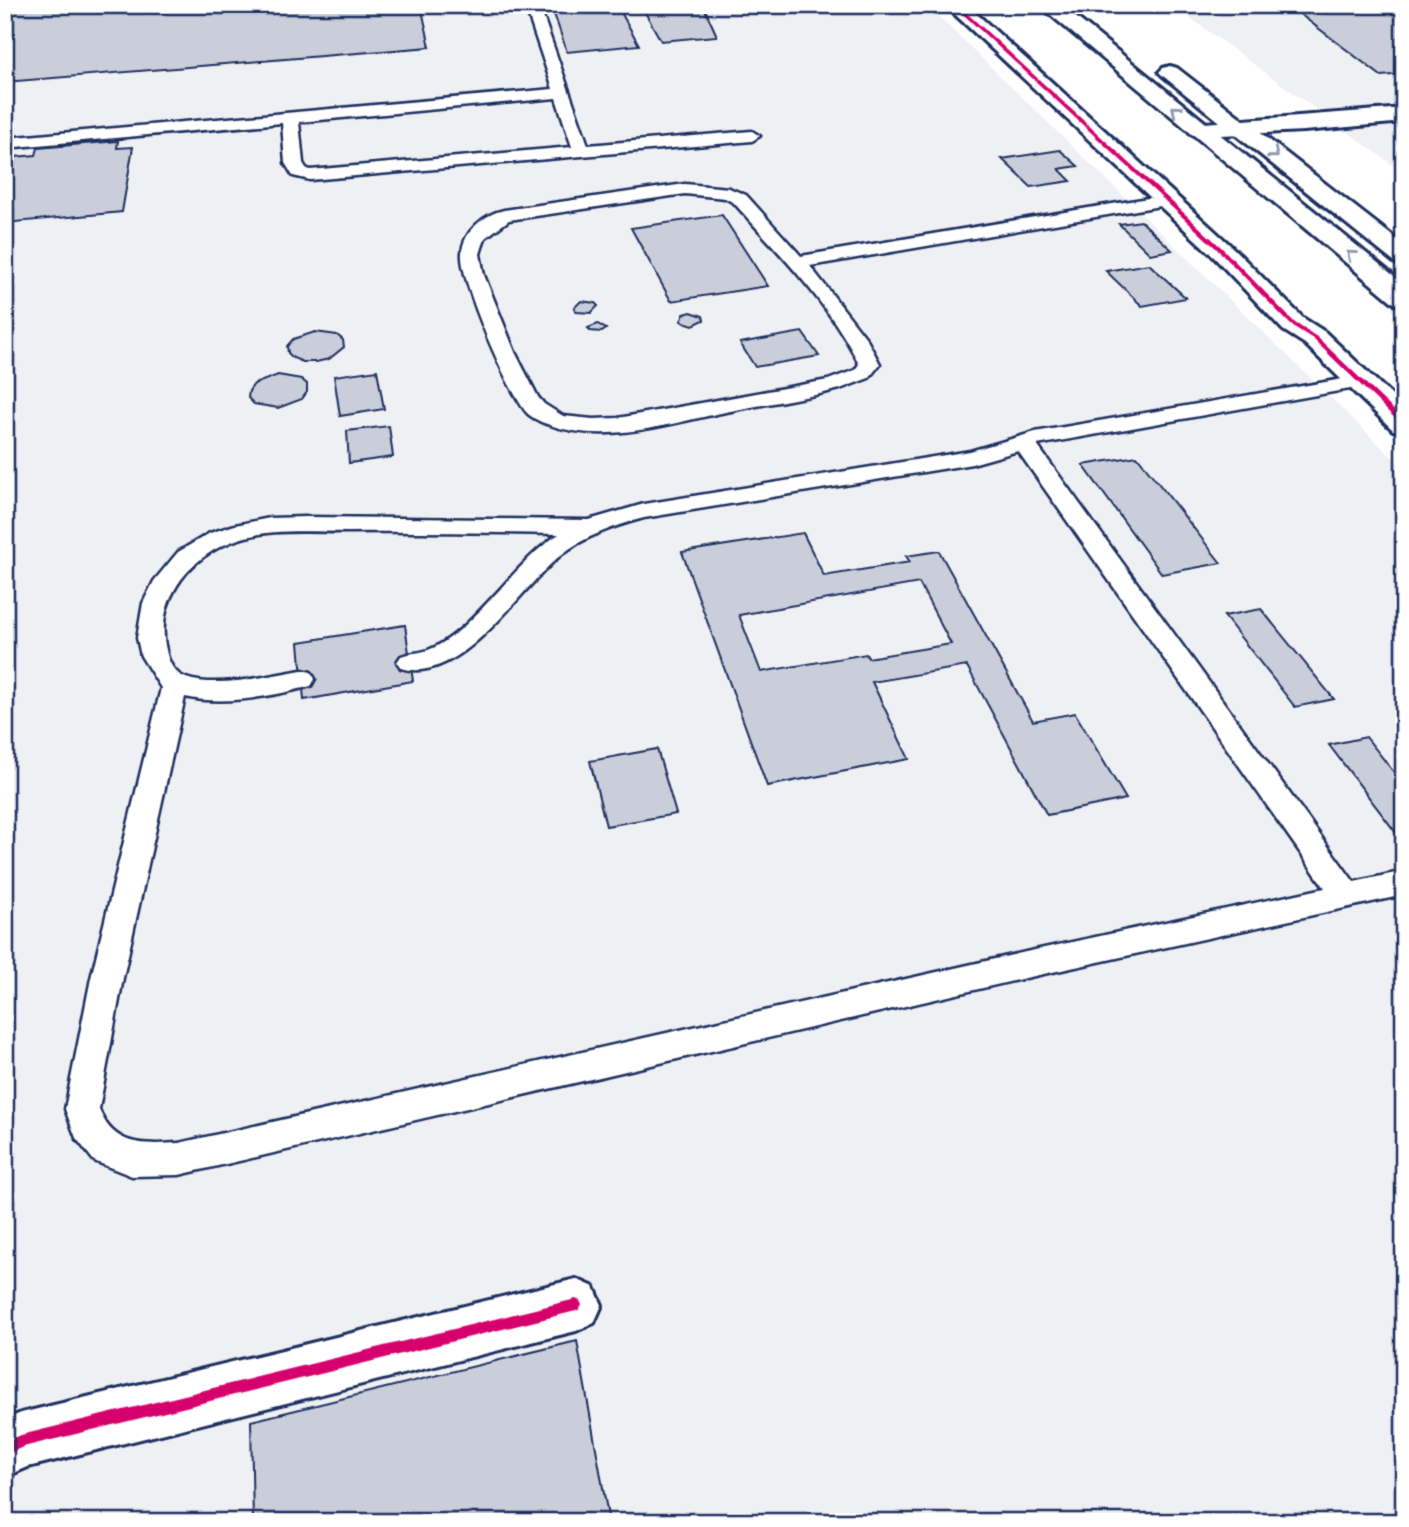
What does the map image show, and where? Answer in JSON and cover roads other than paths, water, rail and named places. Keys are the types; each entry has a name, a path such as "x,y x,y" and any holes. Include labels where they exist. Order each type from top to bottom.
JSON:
{"street":[{"path":"955,5 1220,249 1293,324 1315,338 1404,424"},
{"path":"1049,5 1404,298"},
{"path":"1151,56 1404,258"},
{"path":"1199,129 1236,124 1257,126 1333,122 1404,115"},
{"path":"5,1449 21,1441 576,1305"}],"lane":[{"path":"532,5 582,152"},
{"path":"5,143 564,93"},
{"path":"290,117 294,163 299,172 310,175 752,136"},
{"path":"709,190 729,193 740,199 797,262 859,342 870,364 862,374 833,384 629,424 589,425 556,420 536,409 516,375 489,312 473,274 469,252 475,236 486,224 504,215 640,194 709,190"},
{"path":"797,262 1166,200"},
{"path":"411,662 440,655 462,639 552,551 574,535 609,519 972,457 1023,442 1360,382"},
{"path":"1023,442 1348,897"},
{"path":"302,679 224,691 175,684 158,666 148,639 152,609 165,583 181,563 218,538 273,525 440,524 590,528"},
{"path":"175,684 107,978 82,1108 87,1128 117,1157 146,1162 179,1160 1030,964 1404,883"}]}
